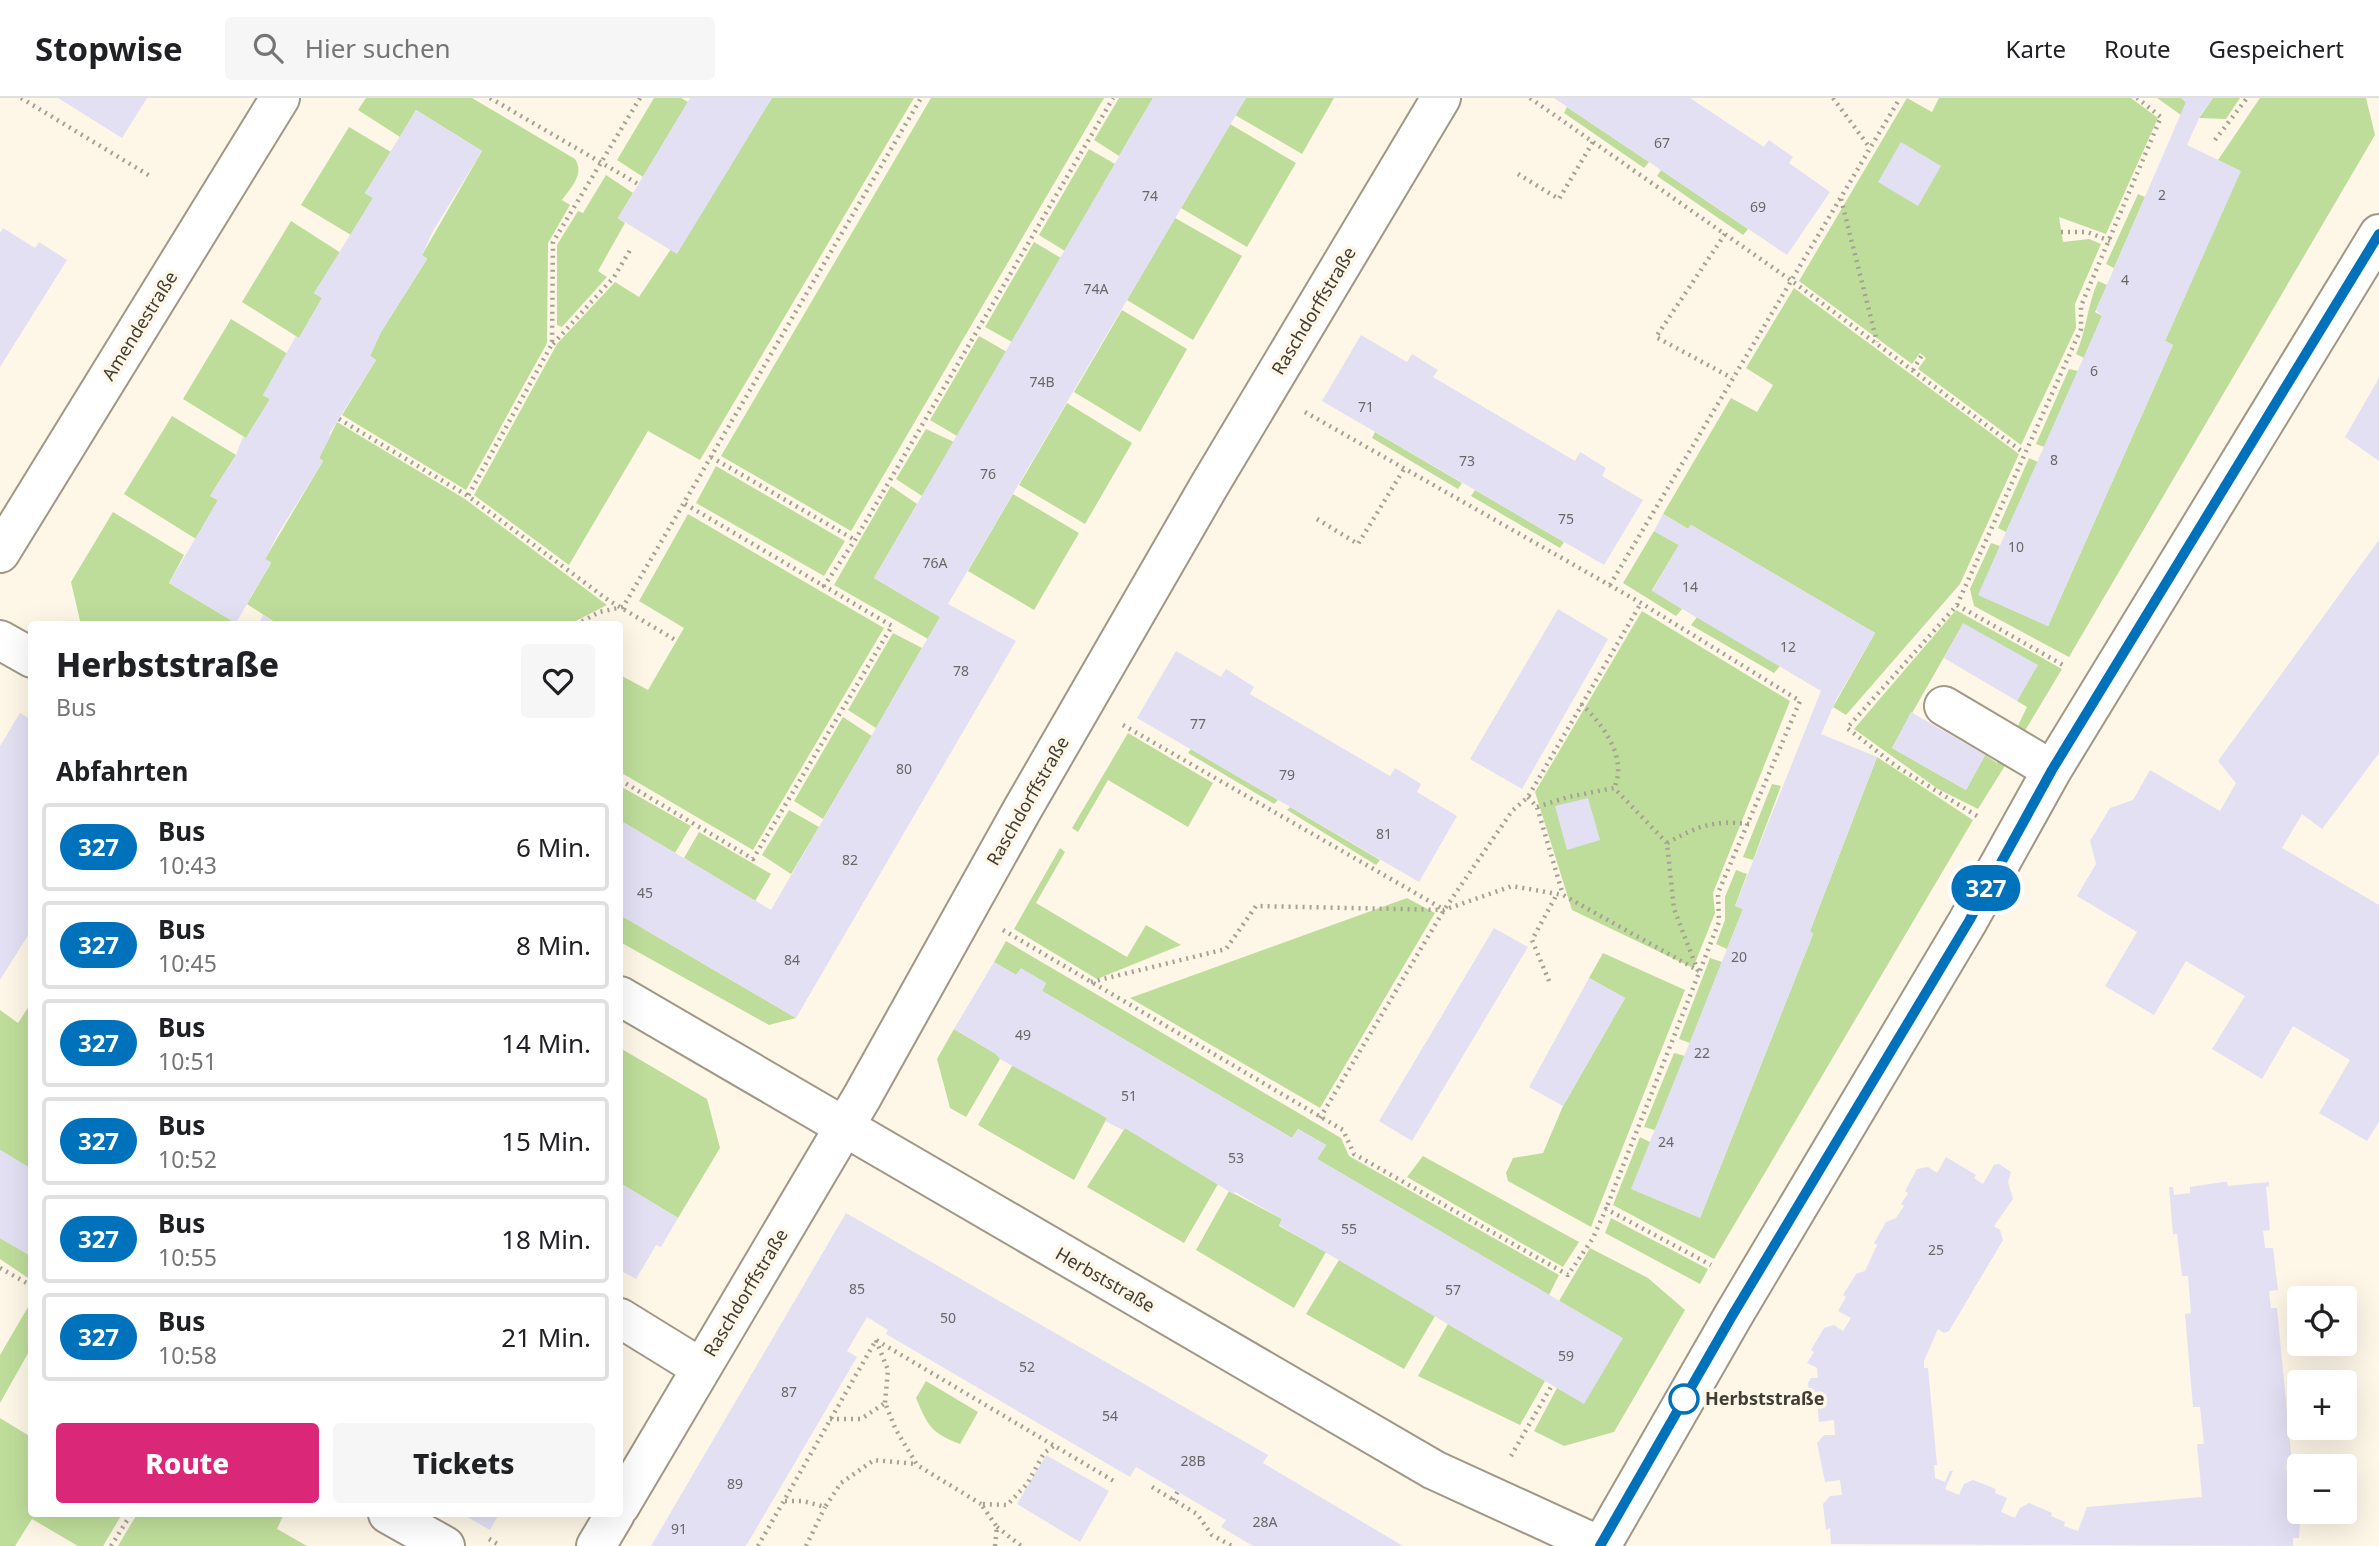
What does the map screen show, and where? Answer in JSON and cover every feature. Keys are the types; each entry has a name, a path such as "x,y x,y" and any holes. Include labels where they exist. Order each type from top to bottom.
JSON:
{"street":[{"name":"Amendestraße","path":"0,553 280,98"},
{"name":"Raschdorffstraße","path":"623,1501 845,1126 1188,522 1441,98"},
{"path":"1600,1546 1732,1316 1969,921 2052,770 2379,234"},
{"path":"0,640 28,656"},
{"path":"1944,706 2052,770"},
{"name":"Herbststraße","path":"623,998 1434,1470 1600,1546"},
{"path":"623,1320 701,1368"},
{"path":"393,1517 445,1546"},
{"path":"596,1546 613,1517"}],"path":[{"path":"22,98 150,176"},
{"path":"490,98 638,184"},
{"path":"552,344 553,242 640,98"},
{"path":"583,621 599,612 623,607 921,98"},
{"path":"824,586 855,540 1113,98"},
{"path":"1530,98 1792,281 2024,453"},
{"path":"1833,98 1870,148"},
{"path":"1610,586 1900,98"},
{"path":"1985,821 1896,766 1847,728 1957,605 2081,329 2081,306 2161,117 2137,98"},
{"path":"2216,141 2247,98"},
{"path":"1518,174 1559,199 1593,142"},
{"path":"1841,199 1878,343"},
{"path":"2061,232 2087,232 2110,241"},
{"path":"1724,234 1656,337 1732,378"},
{"path":"468,496 552,344 614,276 632,247"},
{"path":"1913,370 1922,355"},
{"path":"1000,928 1343,1130 1354,1154 1568,1275 1594,1238 1719,922 1718,893 1800,701 1640,603 1302,410"},
{"path":"339,419 468,496 608,600 677,641"},
{"path":"711,457 855,540"},
{"path":"1317,519 1358,544 1404,469"},
{"path":"623,782 753,859 892,626 685,504"},
{"path":"1320,1118 1444,910 1512,811 1528,797 1640,603"},
{"path":"1957,605 2073,671"},
{"path":"1581,704 1596,718 1616,751 1620,776 1614,788"},
{"path":"1119,723 1444,910"},
{"path":"1537,807 1614,788"},
{"path":"1614,788 1667,843 1674,909 1699,971"},
{"path":"1528,797 1537,807 1560,895 1532,940 1549,981"},
{"path":"1667,843 1697,827 1722,821 1749,824"},
{"path":"1090,982 1226,949 1256,906 1444,910 1511,886 1560,895 1699,971"},
{"path":"1606,1209 1719,1270"},
{"path":"0,1268 28,1284"},
{"path":"876,1340 888,1370 885,1403 896,1430 917,1465"},
{"path":"758,1546 876,1340"},
{"path":"876,1340 1117,1483"},
{"path":"1511,1456 1552,1385"},
{"path":"830,1419 861,1419 885,1403"},
{"path":"981,1504 1007,1505 1027,1484 1044,1453 1055,1445"},
{"path":"806,1546 825,1507 841,1483 874,1460 917,1465 981,1504 997,1527 1021,1546"},
{"path":"1152,1487 1197,1514 1212,1535 1232,1546"},
{"path":"1173,1500 1178,1491"},
{"path":"784,1501 803,1501 825,1507"},
{"path":"111,1546 129,1517"},
{"path":"996,1546 997,1527"}],"green space":[{"path":"366,98 472,98 575,159 578,165 576,180 562,200 570,205 548,243 547,343 466,490 342,415 376,360 370,356 381,332 427,259 422,255 482,151 416,110 400,137 358,110"},
{"path":"654,98 681,98 688,102 643,177 617,160"},
{"path":"772,98 914,98 700,460 648,431 569,565 474,495 557,344 615,282 639,297"},
{"path":"931,98 1104,98 851,531 721,456"},
{"path":"1119,98 1153,98 1119,156 1094,140"},
{"path":"1246,98 1334,98 1302,154 1235,115"},
{"path":"1907,98 1932,112 1939,98 2131,98 2158,118 2106,234 2059,217 2063,242 2089,239 2101,244 2075,304 2076,328 2021,445 1918,369 1926,358 1920,353 1912,364 1799,281"},
{"path":"2157,98 2181,98 2186,102 2181,115"},
{"path":"2213,98 2240,98 2226,119 2199,118"},
{"path":"2260,98 2366,98 2375,135 2069,657 1974,606 1970,589 1991,543 2000,546 1979,595 2048,626 2173,345 2165,341 2240,171 2218,160"},
{"path":"1567,107 1649,162 1644,168 1564,113"},
{"path":"1230,124 1296,163 1247,247 1181,208"},
{"path":"349,127 391,152 365,193 373,198 351,235 301,205"},
{"path":"1089,149 1115,164 1065,251 1039,235"},
{"path":"1661,170 1748,229 1743,235 1657,176"},
{"path":"606,175 633,193 618,218 625,223 598,271 607,277 562,327 557,325 557,245 578,211 583,213"},
{"path":"2138,194 2145,197 2114,268 2106,264"},
{"path":"1175,218 1242,256 1193,340 1127,300"},
{"path":"291,221 341,253 314,293 322,298 299,338 242,302"},
{"path":"1034,242 1061,258 1012,342 985,327"},
{"path":"2098,281 2107,285 2095,312 2102,316 2084,358 2076,354"},
{"path":"1794,288 2019,454 1960,584 1846,715 1833,707 1875,633 1691,525 1688,529 1663,514 1731,398 1757,412 1773,385 1746,368"},
{"path":"1122,310 1187,349 1140,432 1074,392"},
{"path":"231,319 288,354 263,395 270,399 246,438 183,399"},
{"path":"979,336 1007,352 957,436 930,420"},
{"path":"2069,369 2078,371 2044,447 2036,444"},
{"path":"1067,403 1132,443 1085,524 1019,485"},
{"path":"172,416 236,455 210,496 218,500 196,539 124,494"},
{"path":"337,422 465,499 607,605 576,621 273,621 247,604 271,563 265,559 323,461 319,458"},
{"path":"926,429 954,442 922,496 896,479"},
{"path":"1375,432 1462,483 1458,489 1372,438"},
{"path":"2029,458 2038,462 2006,532 1998,528"},
{"path":"716,466 845,541 824,576 696,503"},
{"path":"891,486 917,504 874,578 940,617 928,639 834,585"},
{"path":"1475,490 1564,542 1560,548 1471,496"},
{"path":"1013,494 1079,533 1034,610 968,571"},
{"path":"113,512 184,555 169,583 232,621 80,621 71,582"},
{"path":"688,514 884,628 753,850 623,774 623,677 648,690 684,628 639,601"},
{"path":"1654,531 1679,545 1652,590 1682,609 1676,616 1623,583"},
{"path":"1956,610 2062,669 2020,739 2013,736 2027,707 2017,701 2037,665 1963,624 1892,748 1966,790 1985,755 1997,763 2004,751 2011,756 1978,809 1938,789 1854,729"},
{"path":"1642,611 1790,701 1713,893 1715,913 1693,968 1572,910 1535,792"},
{"path":"1697,617 1780,666 1774,673 1691,625"},
{"path":"893,633 922,648 876,728 848,710"},
{"path":"843,717 872,736 823,819 794,801"},
{"path":"1128,733 1213,783 1188,827 1108,780 1078,832 1072,828"},
{"path":"1191,749 1278,800 1274,804 1188,753"},
{"path":"1877,757 1973,820 1714,1259 1613,1205 1640,1137 1650,1142 1700,1218 1813,934 1810,931"},
{"path":"1772,784 1781,786 1753,860 1743,857"},
{"path":"623,788 691,826 675,853 623,823"},
{"path":"1290,807 1380,860 1376,865 1287,810"},
{"path":"789,810 819,827 791,874 762,855"},
{"path":"699,832 771,874 755,901 684,858"},
{"path":"1060,848 1065,852 1036,903 1127,957 1146,925 1181,945 1097,979 1014,929"},
{"path":"1736,870 1747,874 1735,906 1743,909 1727,949 1716,944 1725,920 1725,897"},
{"path":"1407,898 1435,913 1320,1108 1130,998"},
{"path":"623,917 796,1018 769,1025 623,944"},
{"path":"1006,941 1341,1138 1349,1156 1559,1275 1549,1295 1317,1159 1326,1145 1298,1129 1292,1138 1042,991 1046,983 1021,969 1016,975 994,962"},
{"path":"1603,953 1685,990 1591,1227 1508,1181 1506,1173 1513,1158 1543,1153 1563,1106 1625,998 1589,978"},
{"path":"1710,958 1722,962 1690,1043 1679,1039"},
{"path":"28,1008 28,1167 0,1150 0,1010 18,1023"},
{"path":"954,1029 1000,1059 966,1117 950,1108 937,1059"},
{"path":"623,1050 707,1099 720,1148 678,1218 623,1185"},
{"path":"1674,1053 1685,1056 1655,1130 1644,1127"},
{"path":"1016,1065 1107,1118 1074,1180 978,1125 1012,1066"},
{"path":"1125,1128 1218,1184 1184,1243 1087,1187"},
{"path":"1423,1156 1579,1242 1563,1267 1407,1177"},
{"path":"1229,1191 1282,1219 1279,1226 1326,1252 1294,1308 1196,1250"},
{"path":"1611,1218 1708,1269 1700,1284 1605,1233"},
{"path":"0,1238 28,1254 28,1278 0,1259"},
{"path":"1590,1248 1648,1278 1685,1310 1614,1432 1564,1446 1534,1431 1557,1388 1559,1301"},
{"path":"1339,1260 1435,1316 1404,1369 1306,1314"},
{"path":"28,1307 28,1353 0,1403 0,1355"},
{"path":"1448,1324 1545,1381 1520,1425 1418,1376"},
{"path":"926,1381 978,1412 960,1444 936,1432 924,1415 916,1398"},
{"path":"0,1418 28,1435 28,1517 120,1517 103,1546 78,1546 32,1519 15,1546 0,1546"},
{"path":"135,1517 283,1517 277,1529 307,1546 118,1546"}],"building":[{"path":"58,98 147,98 122,138"},
{"path":"690,98 772,98 677,254 618,218"},
{"path":"1153,98 1246,98 948,604 1016,641 796,1018 623,917 623,822 771,910 940,617 874,578"},
{"path":"1554,98 1690,98 1764,147 1769,140 1793,157 1789,163 1830,192 1787,255"},
{"path":"2181,98 2213,98 2201,114 2187,145 2241,171 2165,341 2173,345 2048,626 1978,595 2102,316 2096,310 2186,102"},
{"path":"416,110 482,151 433,231 422,255 427,259 381,332 370,356 376,360 329,434 331,435 319,458 323,461 265,559 271,562 237,621 233,621 169,583 218,500 210,496 236,455 243,437 246,438 270,399 263,395 296,336 299,338 322,298 314,293 373,198 365,193"},
{"path":"1901,142 1941,166 1918,206 1878,182"},
{"path":"3,228 35,248 39,242 67,260 0,367 0,233"},
{"path":"1361,335 1407,362 1412,354 1438,370 1433,377 1575,461 1580,452 1606,468 1602,476 1643,500 1604,565 1322,401"},
{"path":"2379,378 2379,461 2345,437"},
{"path":"1663,514 1688,529 1691,525 1875,633 1836,700 1821,734 1877,757 1810,931 1813,934 1700,1218 1631,1189 1743,909 1735,906 1821,691 1652,591 1679,545 1654,531"},
{"path":"2379,540 2379,753 2322,829 2302,814 2282,848 2379,905 2379,1122 2367,1141 2319,1113 2350,1060 2293,1026 2262,1079 2212,1049 2245,996 2186,961 2154,1015 2105,986 2137,932 2077,896 2096,864 2090,841 2110,808 2133,800 2150,770 2220,811 2236,783 2218,761"},
{"path":"1558,609 1608,639 1522,789 1470,759"},
{"path":"263,615 273,621 260,621"},
{"path":"1963,623 2038,665 2017,701 1944,658"},
{"path":"1176,651 1221,677 1226,669 1254,687 1250,694 1390,776 1395,768 1421,784 1417,792 1457,816 1419,882 1137,718"},
{"path":"1911,712 1985,755 1966,790 1892,748"},
{"path":"20,713 28,718 28,935 0,980 0,746"},
{"path":"1588,798 1600,840 1567,850 1555,806"},
{"path":"1494,928 1528,947 1412,1141 1379,1121"},
{"path":"994,962 1016,975 1021,968 1046,983 1042,991 1292,1138 1298,1129 1326,1145 1317,1159 1623,1338 1584,1404 1279,1225 1282,1219 1235,1192 1233,1194 1125,1128 1123,1130 1105,1121 1107,1118 1000,1059 954,1029"},
{"path":"1589,978 1625,998 1563,1106 1529,1087"},
{"path":"0,1150 28,1167 28,1255 0,1238"},
{"path":"1946,1157 1976,1175 1974,1178 1983,1184 1994,1165 1999,1164 2011,1172 2008,1182 2013,1199 1994,1226 2000,1230 2003,1240 1949,1331 1944,1333 1938,1329 1924,1361 1924,1368 1928,1368 1937,1465 1934,1465 1935,1478 1945,1482 1950,1471 1953,1471 1945,1489 1959,1495 1964,1484 1973,1480 1996,1489 1995,1493 2007,1498 2001,1512 2015,1518 2020,1508 2029,1503 2052,1513 2051,1516 2065,1522 2064,1526 2078,1531 2087,1507 2202,1497 2197,1444 2204,1444 2200,1407 2193,1407 2185,1314 2191,1313 2188,1276 2182,1276 2177,1234 2173,1234 2169,1187 2173,1187 2174,1195 2190,1193 2190,1187 2223,1182 2227,1182 2228,1186 2269,1182 2266,1187 2270,1230 2263,1231 2265,1248 2273,1248 2278,1290 2269,1291 2271,1308 2277,1308 2287,1412 2287,1440 2290,1440 2291,1454 2287,1454 2286,1465 2287,1524 2300,1524 2299,1538 2293,1538 2293,1546 1831,1544 1830,1528 1826,1530 1823,1504 1830,1496 1842,1495 1840,1480 1825,1482 1817,1443 1824,1435 1835,1435 1834,1420 1819,1422 1817,1400 1809,1398 1808,1383 1811,1378 1818,1378 1817,1368 1807,1363 1824,1328 1834,1325 1843,1331 1851,1318 1838,1311 1846,1297 1843,1295 1856,1274 1865,1271 1877,1245 1874,1243 1886,1222 1896,1218 1904,1206 1901,1204 1908,1193 1905,1191 1917,1169 1928,1167 1937,1173"},
{"path":"623,1185 678,1218 661,1247 656,1245 636,1279 623,1272"},
{"path":"846,1213 1268,1455 1263,1463 1403,1546 1253,1546 1221,1527 1226,1520 1136,1467 1130,1477 886,1334 888,1330 867,1317 847,1351 857,1357 746,1546 651,1546"},
{"path":"1046,1455 1109,1491 1080,1542 1017,1504"},
{"path":"467,1517 497,1517 490,1530"}],"bus line":[{"name":"327","path":"1600,1546 1732,1316 1969,921 2052,770 2379,234"}],"place":[{"name":"Herbststraße","path":"1684,1399"}]}
